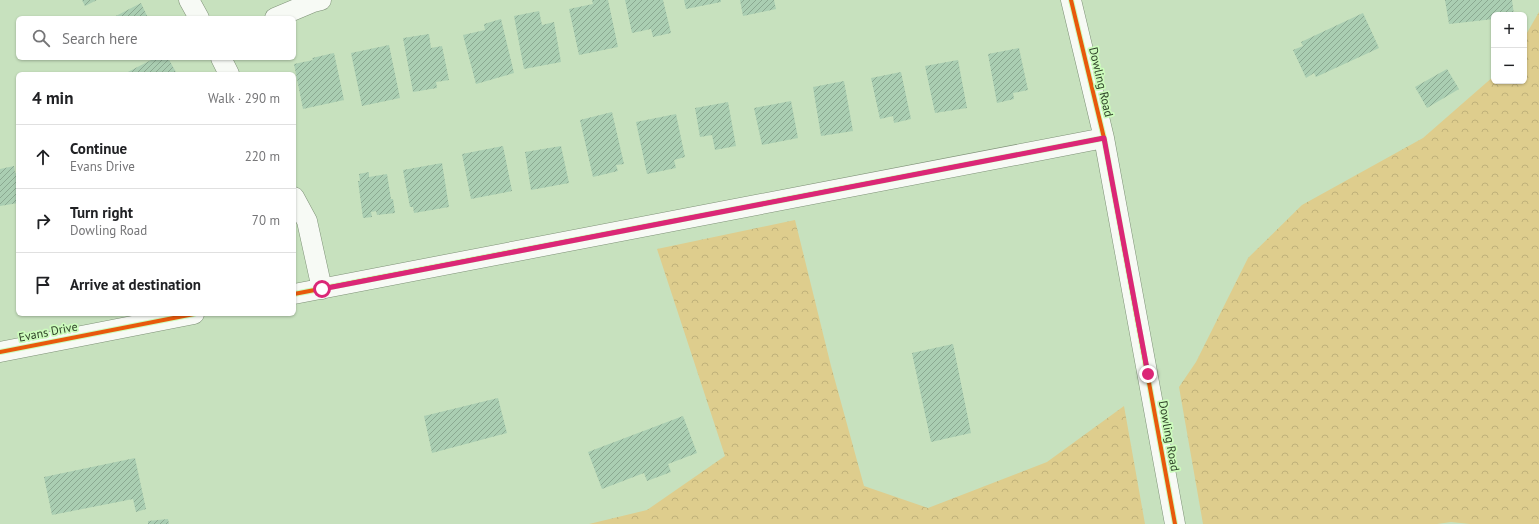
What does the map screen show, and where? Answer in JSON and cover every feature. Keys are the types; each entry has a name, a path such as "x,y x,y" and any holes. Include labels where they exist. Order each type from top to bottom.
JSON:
{"street":[{"path":"188,0 198,16"},
{"path":"280,16 321,0"},
{"name":"Dowling Road","path":"1071,0 1104,138 1175,524"},
{"path":"222,60 228,72"},
{"path":"296,294 1104,138"},
{"path":"296,201 307,221 322,289"},
{"name":"Evans Drive","path":"0,352 184,316"}],"green space":[{"path":"1539,12 1539,524 1470,524 1451,522 1437,524 1203,524 1179,387 1196,362 1248,258 1302,205 1423,138 1491,79 1491,84 1527,84 1527,33"},
{"path":"795,220 831,366 864,486 928,508 1047,462 1124,406 1145,524 589,524 647,510 725,456 657,249"}],"building":[{"path":"82,0 97,0 85,6"},
{"path":"592,0 608,0 618,47 579,55 569,9 593,4"},
{"path":"625,0 663,0 671,33 653,37 651,29 632,33"},
{"path":"684,0 721,0 721,2 686,9"},
{"path":"740,0 774,0 776,9 743,16"},
{"path":"1445,0 1512,0 1514,12 1491,12 1491,19 1449,24"},
{"path":"141,3 147,16 116,16"},
{"path":"539,11 542,25 554,22 561,62 524,69 514,16"},
{"path":"1363,13 1379,48 1316,77 1314,73 1306,78 1293,50 1303,46 1301,42"},
{"path":"501,19 514,73 476,84 463,35 485,30 484,24"},
{"path":"429,34 431,48 442,46 449,80 436,82 437,88 413,92 403,38"},
{"path":"389,45 400,98 362,106 351,53"},
{"path":"1019,48 1028,90 1013,93 1014,99 997,103 988,54"},
{"path":"334,53 344,100 303,109 294,64 313,60 312,58"},
{"path":"151,60 169,60 176,72 128,72"},
{"path":"958,60 967,108 935,113 925,66"},
{"path":"1447,69 1459,89 1427,108 1415,87"},
{"path":"901,72 911,119 894,123 893,116 880,119 871,78"},
{"path":"844,81 853,131 821,136 813,87"},
{"path":"791,101 798,138 762,145 754,108"},
{"path":"728,102 736,146 715,150 712,135 700,137 695,108"},
{"path":"612,112 624,164 616,165 618,171 593,177 580,120"},
{"path":"676,114 685,157 674,160 676,168 647,174 636,122"},
{"path":"503,146 512,191 471,199 462,154"},
{"path":"561,146 569,183 531,190 525,152"},
{"path":"442,163 449,207 414,213 413,207 410,207 403,170"},
{"path":"14,166 16,173 16,203 0,206 0,169"},
{"path":"369,172 369,177 387,174 395,213 377,215 376,211 371,212 372,217 363,218 358,181 360,181 359,174"},
{"path":"953,344 971,433 931,442 912,353"},
{"path":"498,398 507,433 432,453 424,416"},
{"path":"683,416 697,453 668,464 671,472 647,481 644,473 602,489 588,452"},
{"path":"135,458 146,509 136,512 133,499 52,515 44,477"},
{"path":"168,519 169,524 148,524 148,521"}],"cycle path":[{"path":"1071,0 1104,138 1175,524"},
{"path":"296,294 1104,138"},
{"path":"0,352 184,316"}],"route":[{"path":"322,289 1104,138 1148,374"}]}
